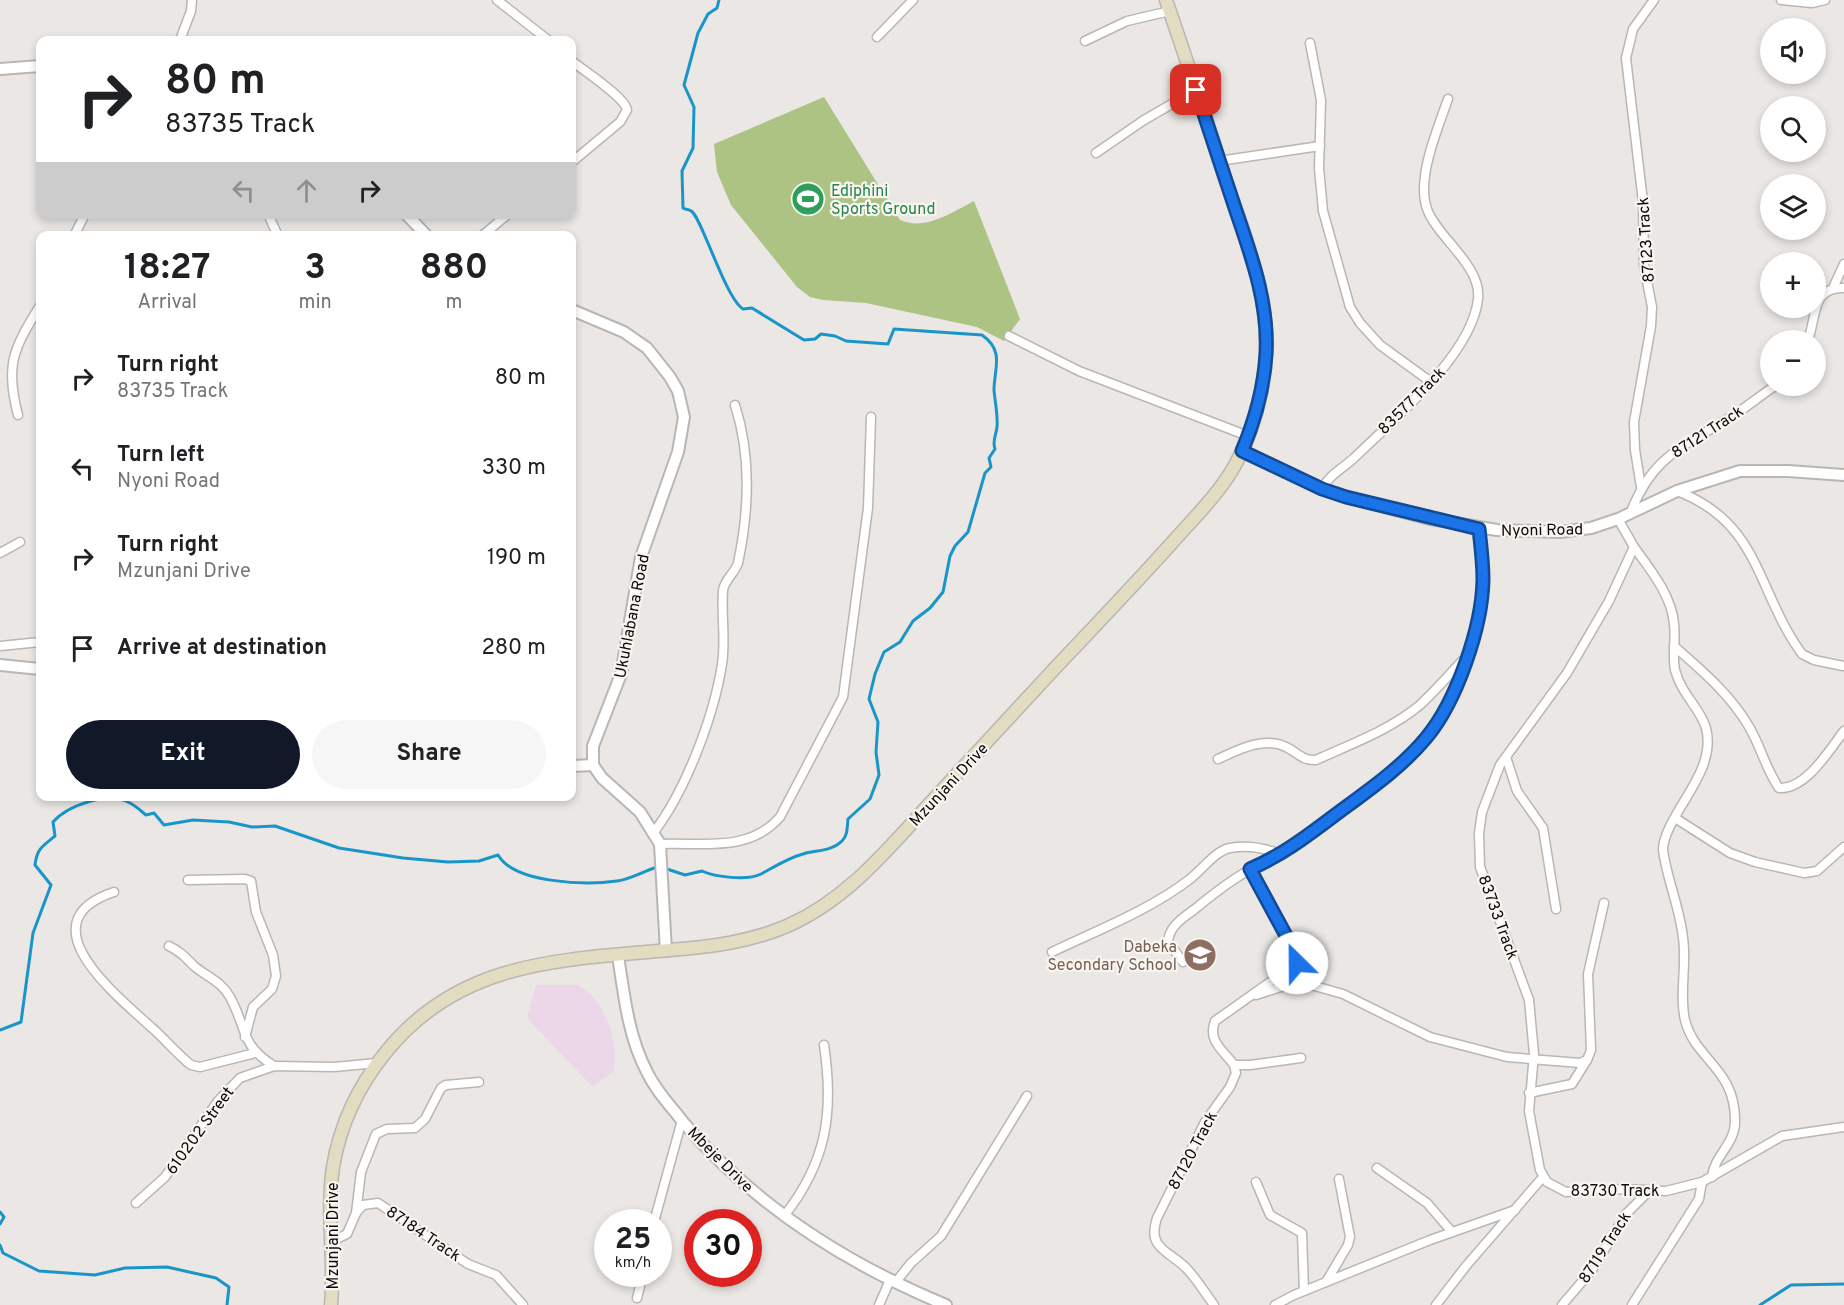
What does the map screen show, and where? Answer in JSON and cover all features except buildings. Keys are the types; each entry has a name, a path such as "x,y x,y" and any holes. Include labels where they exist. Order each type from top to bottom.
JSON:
{"main road":[{"name":"Mzunjani Drive","path":"331,1305 333,1281 330,1194 338,1144 356,1097 377,1063 415,1020 451,994 471,984 525,967 712,947 759,936 810,916 846,891 886,851 1210,500 1242,451 1262,389 1266,355 1265,319 1256,272 1168,6"}],"street":[{"path":"182,36 191,12 192,0"},
{"path":"497,0 543,36"},
{"path":"877,37 913,0"},
{"name":"87123 Track","path":"1641,487 1635,450 1634,422 1651,326 1652,306 1644,266 1643,202 1626,57 1633,29 1654,0"},
{"path":"1781,0 1812,3 1825,0"},
{"path":"1085,41 1127,21 1168,6"},
{"path":"1310,43 1321,100 1320,146 1323,211 1350,307 1360,323 1380,345 1431,382"},
{"path":"576,64 595,81 621,98 627,110 620,122 576,159"},
{"path":"0,69 36,66"},
{"path":"1096,153 1144,120 1196,90"},
{"name":"83577 Track","path":"1322,489 1331,476 1352,460 1431,382 1460,345 1478,296 1461,257 1435,223 1426,206 1428,157 1448,99"},
{"path":"1220,161 1320,146"},
{"path":"411,219 422,231"},
{"path":"488,231 502,219"},
{"path":"1811,330 1820,297 1833,288 1844,264"},
{"path":"1833,288 1844,288"},
{"name":"Ukuhlabana Road","path":"576,312 624,332 647,348 674,384 684,417 678,452 641,557 623,668 592,746 593,765"},
{"path":"18,416 10,375 15,354 36,314"},
{"path":"1009,336 1079,371 1248,436"},
{"name":"87121 Track","path":"1630,514 1641,487 1655,467 1675,450 1761,396"},
{"path":"654,832 666,815 705,730 723,662 724,589 737,566 746,516 745,439 735,405"},
{"path":"661,849 737,843 772,826 784,810 843,697 868,508 872,417"},
{"name":"Nyoni Road","path":"1242,451 1322,489 1430,519 1479,529 1574,531 1618,519 1677,491 1740,471 1788,471 1844,475"},
{"path":"1677,491 1717,512 1735,531 1748,548 1802,654 1814,660 1843,666"},
{"path":"1618,519 1660,586 1673,612 1676,671 1703,720 1708,736 1704,762 1676,818 1664,835 1663,850 1684,941 1685,1021 1695,1039 1726,1078 1731,1090 1736,1118 1733,1136 1713,1167 1712,1177"},
{"path":"1183,962 1168,942 1170,931 1212,895 1250,869 1280,854 1353,802 1414,751 1428,736 1446,706 1467,656 1482,594 1483,566 1479,529"},
{"path":"0,553 20,542"},
{"name":"83733 Track","path":"1543,1177 1529,1111 1534,1060 1529,999 1485,884 1478,851 1484,802 1506,757 1567,673 1609,601 1634,547"},
{"path":"0,646 36,642"},
{"path":"1674,646 1715,683 1736,707 1759,744 1779,788 1791,786 1805,777 1844,731"},
{"path":"1218,759 1268,743 1288,747 1304,759 1316,760 1379,731 1418,706 1467,656"},
{"path":"0,665 36,669"},
{"path":"1506,757 1517,791 1543,828 1556,909"},
{"path":"576,766 593,765 602,778 640,812 654,832 661,849 666,951"},
{"path":"1676,818 1730,853 1755,862 1804,873 1817,872 1844,846"},
{"path":"1052,952 1164,896 1190,879 1224,850 1238,847 1261,848 1280,854"},
{"path":"1250,869 1298,960 1290,969 1221,1016 1212,1027 1216,1043 1234,1065 1245,1066 1301,1058"},
{"path":"188,880 245,879 254,885 256,912 273,955 276,976 272,989 254,1007 245,1037"},
{"path":"114,892 95,899 83,910 76,937 81,954 104,982 191,1065 200,1067 255,1053"},
{"path":"1529,1093 1572,1084 1587,1059 1592,1042 1588,974 1604,903"},
{"path":"169,946 182,952 193,965 224,988 245,1037 255,1053 274,1066"},
{"name":"Mbeje Drive","path":"618,956 637,1050 656,1089 723,1165 784,1216 892,1282 946,1305"},
{"path":"1247,998 1281,987 1311,985 1343,994 1430,1037 1507,1057 1547,1059 1574,1065 1587,1059"},
{"path":"784,1216 812,1175 824,1130 830,1102 824,1046"},
{"name":"610202 Street","path":"136,1203 152,1191 176,1163 233,1083 240,1077 274,1066 334,1067 377,1063"},
{"name":"87120 Track","path":"1214,1305 1185,1266 1158,1246 1154,1232 1157,1218 1205,1122 1235,1078 1234,1065"},
{"path":"330,1242 347,1234 356,1213 361,1172 376,1134 387,1129 415,1128 425,1119 441,1088 446,1085 479,1082"},
{"path":"879,1305 892,1282 941,1236 1027,1096"},
{"path":"658,1209 682,1120"},
{"name":"83730 Track","path":"1543,1177 1551,1186 1566,1192 1625,1189 1649,1191 1681,1188 1712,1177 1782,1136 1844,1127"},
{"path":"1377,1168 1427,1203 1452,1232"},
{"path":"1436,1305 1466,1266 1543,1177"},
{"path":"1326,1282 1350,1237 1340,1179"},
{"path":"1256,1182 1270,1215 1302,1233 1304,1291"},
{"path":"1632,1305 1699,1199 1702,1182"},
{"name":"87119 Track","path":"1562,1305 1592,1270 1633,1204 1649,1191"},
{"name":"87184 Track","path":"356,1213 369,1203 383,1205 468,1263 496,1275 523,1305"},
{"path":"1275,1305 1304,1291 1452,1232 1515,1210"},
{"path":"637,1298 640,1287"}],"shaded area":[{"path":"536,985 578,985 601,1007 611,1029 615,1055 614,1071 593,1087 527,1018"}],"green space":[{"path":"824,97 900,220 909,223 928,222 974,201 1020,319 1004,341 977,327 866,303 810,297 797,287 731,205 717,172 714,144"}],"waterway":[{"path":"664,868 685,875 702,871 740,878 755,876 797,856 838,845 844,839 848,819 870,799 879,775 876,752 878,722 869,699 875,674 884,652 900,642 913,621 930,608 943,592 950,556 955,546 968,532 985,473 991,467 989,458 995,449 997,427 994,390 996,354 994,347 982,335 894,329 888,344 846,341 835,336 821,334 815,339 804,340 752,308 743,309 736,302 721,274 701,226 690,210 683,208 682,171 693,148 694,107 684,85 698,33 708,14 717,8 719,0"},
{"path":"0,1030 21,1022 33,933 51,885 35,865 37,855 41,848 55,836 53,822 68,810 93,801"},
{"path":"124,801 132,804 146,815 154,813 164,825 193,820 229,822 252,827 275,826 339,848 403,858 448,862 479,861 498,855 507,865 520,872 553,880 588,883 617,881 657,867"},
{"path":"0,1212 4,1217 0,1224"},
{"path":"0,1245 3,1253 39,1271 95,1275 125,1268 167,1267 216,1278 229,1287 227,1305"},
{"path":"1760,1305 1791,1285 1844,1284"}],"place":[{"name":"Ediphini Sports Ground","path":"808,199"},
{"name":"Dabeka Secondary School","path":"1200,955"}],"route":[{"path":"1196,90 1246,241 1263,303 1266,355 1262,389 1242,451 1322,489 1346,497 1479,529 1483,581 1473,632 1457,683 1428,736 1383,779 1353,802 1280,854 1250,869 1296,954 1297,963"}]}
